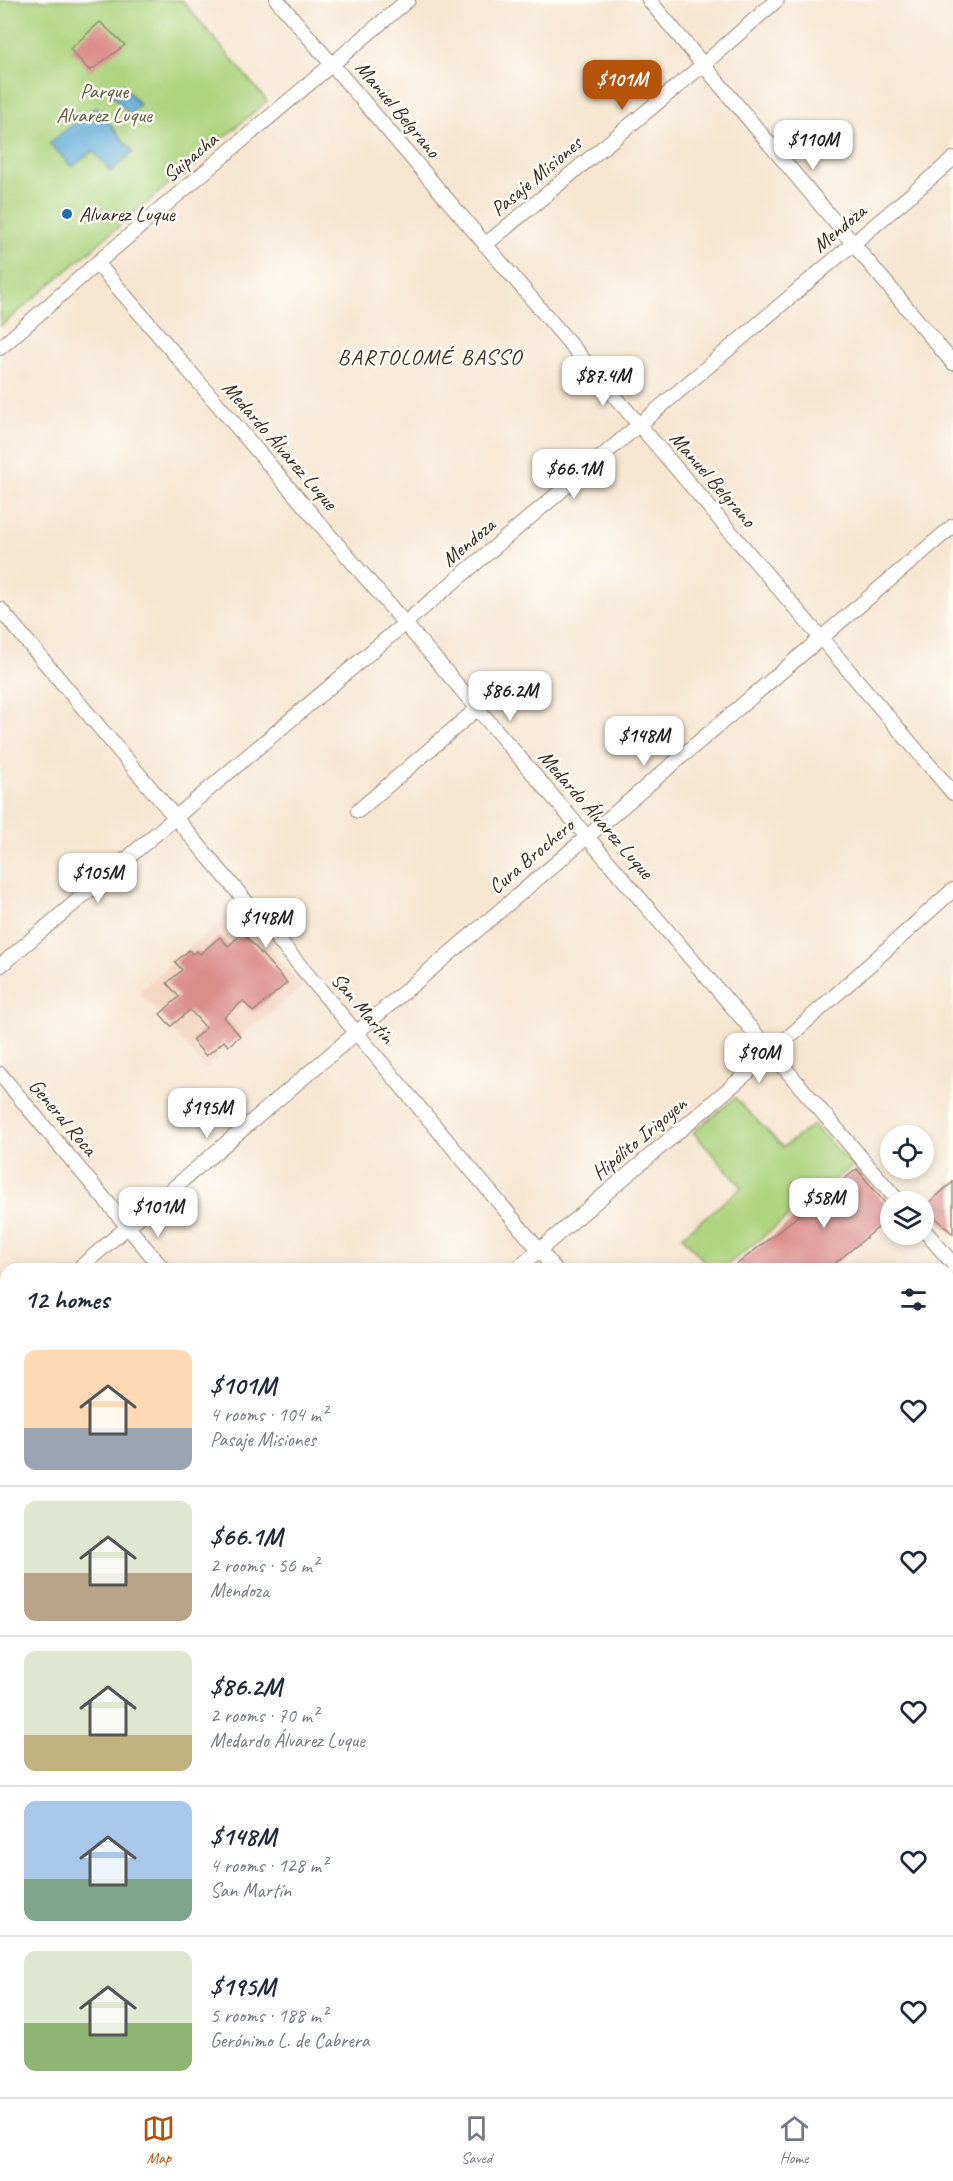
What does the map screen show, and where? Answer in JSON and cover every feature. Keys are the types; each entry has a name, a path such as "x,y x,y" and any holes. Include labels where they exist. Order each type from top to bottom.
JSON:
{"street":[{"name":"Manuel Belgrano","path":"277,0 953,793"},
{"name":"Suipacha","path":"0,348 408,0"},
{"path":"649,0 953,363"},
{"name":"Pasaje Misiones","path":"485,245 704,64 777,0"},
{"name":"Mendoza","path":"0,966 953,159"},
{"name":"Medardo Álvarez Luque","path":"97,263 891,1191"},
{"name":"Cura Brochero","path":"85,1263 953,526"},
{"name":"San Martín","path":"0,609 550,1263"},
{"path":"358,811 478,708"},
{"name":"Hipólito Irigoyen","path":"524,1263 772,1052 953,890"},
{"name":"General Roca","path":"0,1074 158,1263"},
{"path":"934,1242 952,1263"}],"shaded area":[{"path":"235,909 302,987 228,1046 205,1070 160,1014 138,992"}],"green space":[{"name":"Alvarez Luque","path":"0,0 182,0 267,101 0,327"},
{"path":"735,1098 783,1147 813,1125 853,1166 730,1263 706,1263 682,1236 742,1187 693,1132"}],"water":[{"path":"122,84 140,105 129,114 111,93"},
{"path":"96,107 133,152 111,172 93,151 72,167 49,143"}],"building":[{"path":"100,22 125,45 90,71 70,49"},
{"path":"243,933 287,983 253,1012 243,1001 224,1017 240,1036 228,1046 224,1041 206,1056 192,1040 206,1028 190,1010 171,1026 160,1014 179,997 167,983 182,970 175,962 189,950 192,954 197,951 200,954 220,937 228,946"},
{"path":"857,1169 880,1197 880,1226 835,1263 739,1263"},
{"path":"953,1182 953,1234 934,1216 934,1198"}],"place":[{"name":"Alvarez Luque","path":"67,214"}],"district":[{"name":"BARTOLOMÉ BASSO","path":"430,356"}],"park label":[{"name":"Parque Alvarez Luque","path":"104,103"}]}
